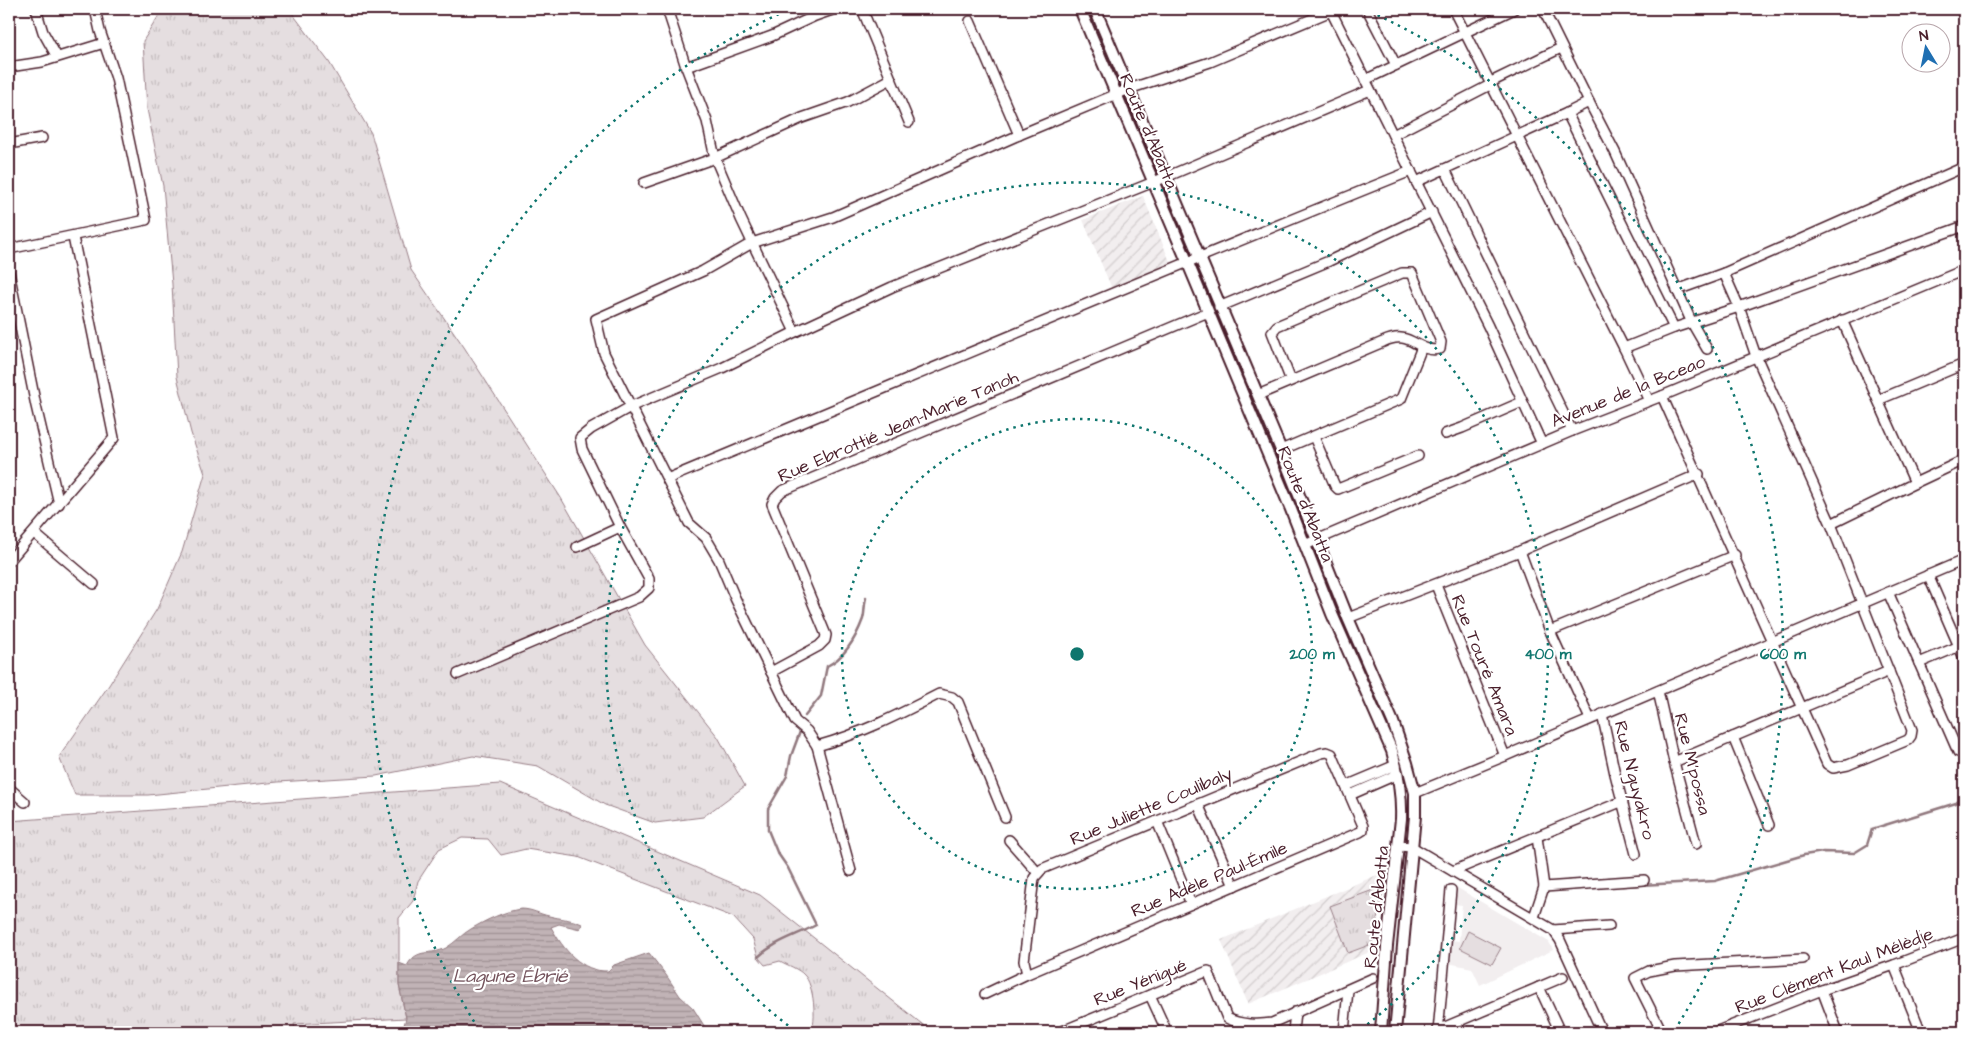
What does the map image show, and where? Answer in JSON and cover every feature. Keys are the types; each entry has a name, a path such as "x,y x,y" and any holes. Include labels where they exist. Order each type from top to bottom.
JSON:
{"street":[{"path":"36,9 43,32 57,57"},
{"path":"9,249 73,237 146,220 116,78 95,9"},
{"path":"667,9 686,67 707,121 715,158 752,243 795,332"},
{"path":"686,67 772,36 835,9"},
{"path":"862,9 909,122"},
{"name":"Route d'Abatta","path":"1080,9 1305,544 1332,614 1378,716 1397,770 1402,802 1387,946 1381,1032"},
{"name":"Route d'Abatta","path":"1095,9 1219,307 1281,450 1348,618 1393,722 1407,763 1414,793 1412,847 1395,1032"},
{"path":"1367,9 1396,65"},
{"path":"1453,9 1492,83 1649,401"},
{"path":"1366,80 1514,9"},
{"path":"1543,9 1615,152 1692,323 1707,349"},
{"path":"851,870 817,746 807,731 796,720 735,598 719,560 706,538 689,523 604,353 596,319 703,270 752,243 833,218 1019,135 1117,94 1210,62 1331,10 1488,326 1542,444"},
{"path":"970,21 1019,135"},
{"path":"9,67 42,62 104,43"},
{"path":"1393,135 1561,48"},
{"path":"644,183 715,158 802,118 848,102 891,79"},
{"path":"458,674 638,598 649,588 649,579 620,527 582,449 580,438 591,429 632,406 722,368 892,287 1166,177 1370,90"},
{"path":"1416,182 1589,102"},
{"path":"1567,113 1674,328"},
{"path":"9,144 42,138"},
{"path":"1678,290 1724,273 1964,167"},
{"path":"1446,169 1572,431"},
{"path":"667,479 1001,341 1199,256 1411,171"},
{"path":"1219,307 1330,261 1432,212"},
{"path":"1624,348 1674,328 1739,307 1964,226"},
{"path":"9,561 114,438 73,237"},
{"name":"Avenue de la Bceao","path":"1305,544 1572,431 1662,396 1964,270"},
{"path":"9,272 58,504"},
{"path":"1258,396 1393,338 1405,338 1422,347 1438,350 1442,344 1412,273 1402,272 1273,329 1272,332 1292,381"},
{"path":"1662,396 1699,474 1801,709 1827,764 1833,768 1848,766 1908,740 1912,730 1889,671 1831,524 1756,356 1739,307 1724,273"},
{"name":"Rue Ebrottié Jean-Marie Tanoh","path":"771,672 819,646 825,640 826,635 772,504 782,491 1208,312"},
{"path":"1842,320 1915,483"},
{"path":"1281,450 1401,399 1422,347"},
{"path":"1878,400 1963,368"},
{"path":"1445,434 1522,402"},
{"path":"1314,437 1338,489 1418,456"},
{"path":"1831,524 1964,460"},
{"path":"1348,618 1520,551 1699,474"},
{"path":"577,547 620,527"},
{"path":"34,533 94,584"},
{"path":"1520,551 1550,631 1590,719"},
{"path":"1550,631 1735,555"},
{"path":"1414,793 1964,560"},
{"path":"1928,575 1962,645 1964,658"},
{"name":"Rue Touré Amara","path":"1436,585 1505,756"},
{"path":"1888,592 1958,752"},
{"path":"1919,663 1962,645"},
{"path":"1674,762 1889,671"},
{"name":"Rue M'possa","path":"1658,691 1674,762 1696,844"},
{"path":"817,746 846,738 888,721 940,694 946,694 958,702 1005,817"},
{"name":"Rue N'guyakro","path":"1602,714 1636,854"},
{"path":"1733,737 1769,825"},
{"name":"Rue Juliette Coulibaly","path":"1038,873 1042,869 1327,752 1332,754 1350,795"},
{"path":"1346,786 1397,770"},
{"path":"1350,795 1397,770"},
{"path":"9,788 25,802"},
{"name":"Rue Adèle Paul-Émile","path":"985,994 1027,974 1360,832 1363,830 1362,826 1350,795"},
{"path":"1454,871 1623,801"},
{"path":"1198,804 1234,886"},
{"path":"1157,821 1191,904"},
{"path":"1534,918 1544,886 1537,836"},
{"path":"1009,840 1038,873 1034,878 1024,961 1027,974"},
{"path":"1398,846 1412,847 1553,930 1560,940 1602,1032"},
{"path":"1544,886 1644,880"},
{"path":"1451,890 1438,1031 1563,977"},
{"path":"1553,930 1609,926"},
{"name":"Rue Clément Kaul Mélèdje","path":"1716,1032 1822,990 1964,938"},
{"path":"1662,1032 1635,978 1649,971 1676,966 1803,959"},
{"path":"1894,965 1921,1032"},
{"name":"Rue Yénigué","path":"1060,1032 1208,972 1227,1018 1232,1021 1262,1024 1272,1023 1373,978"},
{"path":"1539,987 1557,1031"},
{"path":"1344,1032 1348,990"},
{"path":"1822,990 1838,1032"},
{"path":"1150,995 1167,1032"},
{"path":"1292,1032 1295,1012"}],"shaded area":[{"path":"1143,196 1171,264 1112,289 1083,220"},
{"path":"1382,873 1372,951 1248,1004 1221,940"},
{"path":"1456,887 1549,942 1553,950 1480,985 1472,968 1448,963 1451,940 1459,941 1462,905 1454,904"}],"green space":[{"path":"163,9 289,9 329,62 371,133 411,270 464,347 561,498 645,645 718,737 745,786 703,817 655,823 605,805 538,766 473,756 376,776 278,782 148,795 75,795 59,757 109,685 157,609 182,552 205,474 191,433 177,377 172,284 163,186 147,109 143,41"},
{"path":"500,784 760,895 932,1032 811,1032 814,1020 814,1003 810,986 804,975 780,961 765,965 758,957 753,939 733,917 578,857 526,849 501,855 488,839 462,838 439,849 418,881 413,901 399,918 399,985 406,1018 294,1024 296,1032 9,1032 9,821"},
{"path":"1384,886 1372,944 1348,953 1330,906"},
{"path":"1468,931 1501,948 1492,964 1460,948"}],"water":[{"name":"Lagune Ébrié","path":"521,909 582,924 580,929 559,924 551,927 567,951 589,968 608,971 614,965 649,953 680,996 693,1008 708,1032 402,1032 406,1018 399,985 399,963 407,966 415,956 446,948 483,922"}],"waterway":[{"path":"805,716 821,696 827,666 839,658 857,633 863,619 866,598"},
{"path":"758,957 779,943 816,925 788,868 777,852 768,830 768,809 787,776 791,756 801,729"},
{"path":"1622,886 1715,881 1804,855 1823,852 1854,853 1867,845 1872,829 1956,803 1964,797"}]}
